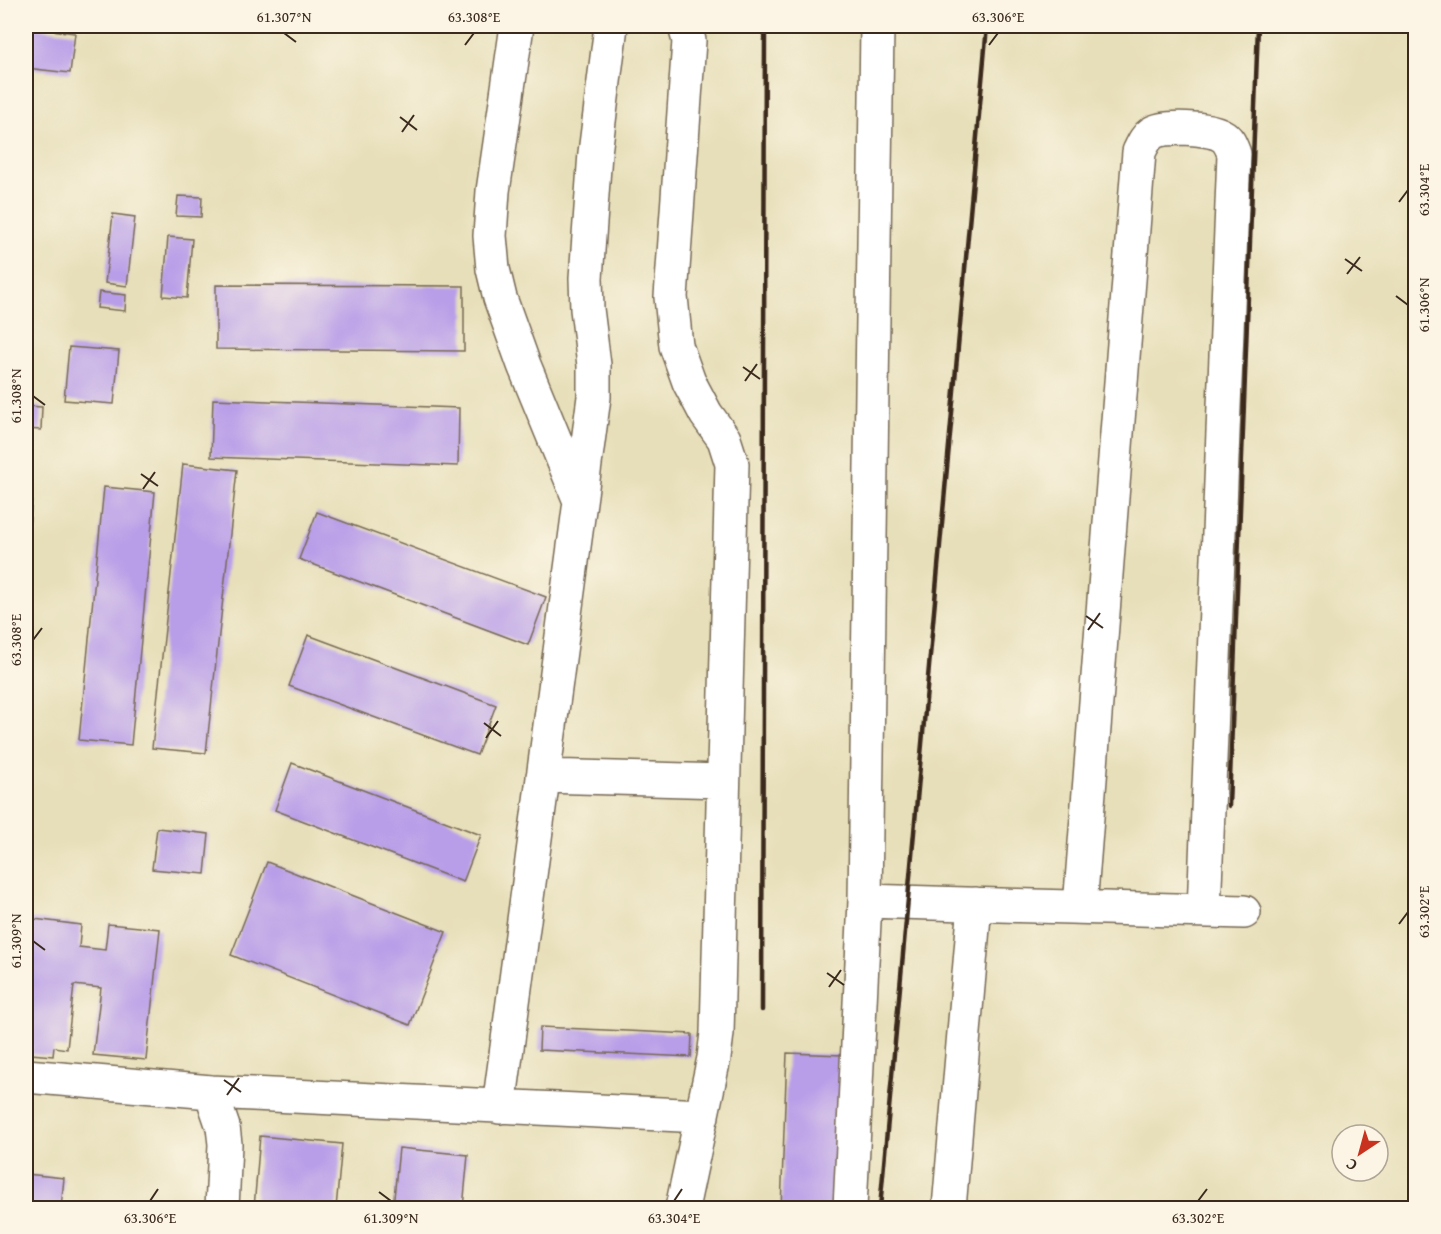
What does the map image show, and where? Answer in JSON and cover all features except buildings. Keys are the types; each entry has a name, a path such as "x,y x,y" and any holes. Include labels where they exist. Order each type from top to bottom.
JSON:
{"lane":[{"path":"517,26 493,191 490,236 493,269 500,298 524,365 580,502"},
{"path":"499,1107 594,397 594,365 587,309 586,278 596,153 611,26"},
{"path":"682,1209 714,1058 717,1033 732,464 724,439 706,414 689,382 676,346 671,297 689,40 685,26"},
{"path":"850,1209 866,901 877,26"},
{"path":"1080,907 1139,152 1145,138 1165,128 1210,130 1223,136 1231,145 1234,154 1204,911"},
{"path":"543,776 723,781"},
{"path":"866,901 1244,912"},
{"path":"949,1209 975,904"},
{"path":"26,1076 211,1092 702,1116"},
{"path":"211,1092 223,1127 225,1144 222,1209"}],"railway":[{"path":"762,1010 765,26"},
{"path":"880,1208 987,26"},
{"path":"1229,806 1258,26"}]}
